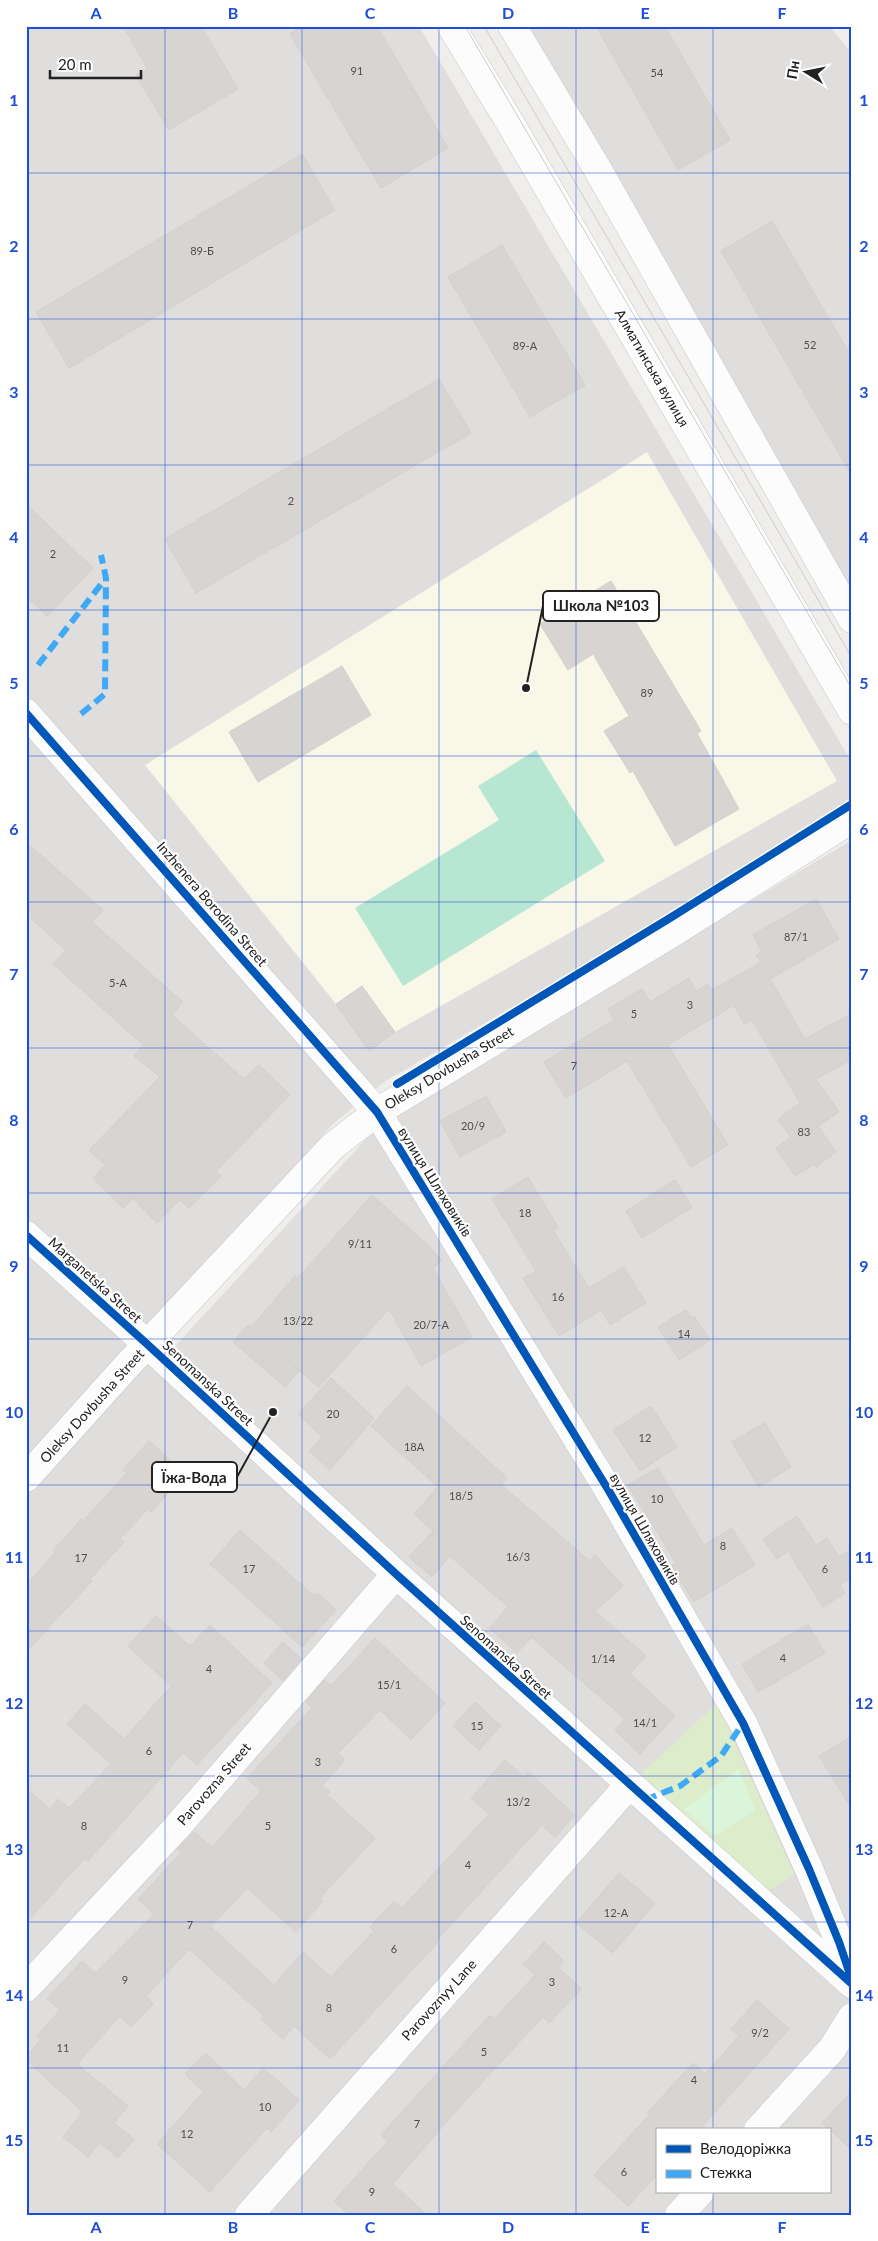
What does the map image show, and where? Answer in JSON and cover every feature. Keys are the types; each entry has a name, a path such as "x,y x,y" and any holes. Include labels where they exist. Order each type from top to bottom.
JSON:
{"street":[{"name":"Алматинська вулиця","path":"451,26 512,126 852,711"},
{"path":"512,26 598,170 852,619"},
{"name":"Inzhenera Borodina Street","path":"26,713 377,1112"},
{"name":"Oleksy Dovbusha Street","path":"26,1478 147,1344 333,1146 377,1112 668,935 852,819"},
{"name":"вулиця Шляховиків","path":"377,1112 609,1491 743,1723 809,1869 839,1942 852,1980"},
{"name":"Marganetska Street","path":"26,1235 147,1344"},
{"name":"Senomanska Street","path":"147,1344 396,1574 852,1984"},
{"name":"Parovozna Street","path":"26,1988 176,1828 396,1574"},
{"name":"Parovoznyy Lane","path":"249,2215 629,1785"},
{"path":"760,2128 832,2049 852,2017"},
{"path":"679,2215 698,2194"}],"shaded area":[{"path":"26,26 419,26 852,763 852,809 384,1082 332,1125 146,1328 26,1219"},
{"path":"523,26 829,26 852,53 852,595"},
{"path":"647,452 837,781 395,1032 362,986 336,1004 145,765"},
{"path":"852,840 852,2215 26,2215 26,1254 154,1369 366,1139 406,1107"}],"green space":[{"path":"536,750 605,861 403,986 355,908 499,820 478,786"},
{"path":"717,1703 794,1874 765,1893 639,1776"},
{"path":"739,1769 755,1810 715,1836 684,1809"}],"building":[{"path":"123,26 201,26 238,89 169,130 136,75 148,69"},
{"path":"303,26 377,26 448,148 381,188 290,34"},
{"path":"596,26 665,26 730,140 678,170"},
{"path":"302,154 335,210 69,368 36,312"},
{"path":"772,221 852,358 852,476 721,251"},
{"path":"502,245 585,385 530,417 448,277"},
{"path":"439,379 471,433 196,593 165,539"},
{"path":"26,504 93,568 47,616 26,596"},
{"path":"611,581 701,731 697,733 739,809 675,846 633,771 630,773 604,731 629,716 593,654 568,670 540,624"},
{"path":"342,666 371,715 258,782 229,732"},
{"path":"26,842 103,910 92,922 183,1002 172,1015 244,1079 259,1065 290,1095 216,1171 221,1176 189,1208 180,1200 157,1223 133,1199 123,1208 93,1178 105,1165 89,1150 160,1077 134,1056 143,1045 53,964 66,950 26,914"},
{"path":"816,899 839,939 770,979 805,1039 852,1013 852,1059 816,1079 839,1112 818,1126 836,1152 816,1167 814,1164 795,1176 776,1148 791,1137 778,1119 800,1103 752,1020 744,1024 734,1005 668,1045 728,1145 691,1167 627,1061 566,1098 544,1062 614,1020 608,1009 642,989 650,1002 689,978 696,991 708,984 712,990 761,962 756,955 762,952 753,935"},
{"path":"362,986 395,1032 369,1051 336,1004"},
{"path":"486,1096 506,1132 460,1157 440,1121"},
{"path":"528,1177 558,1227 553,1230 589,1288 624,1267 646,1303 610,1325 601,1310 559,1336 523,1278 536,1271 492,1199"},
{"path":"675,1180 692,1207 642,1238 626,1211"},
{"path":"372,1195 430,1247 442,1261 433,1268 472,1337 421,1366 389,1309 319,1387 287,1360 299,1371 285,1387 233,1342 248,1325 251,1327 295,1276 298,1278"},
{"path":"686,1310 691,1318 694,1316 710,1340 679,1360 658,1327"},
{"path":"331,1378 374,1418 330,1470 310,1451 322,1437 298,1414"},
{"path":"407,1386 507,1478 501,1485 590,1561 595,1555 623,1586 595,1611 646,1656 630,1674 675,1716 640,1754 615,1730 625,1719 531,1637 517,1653 489,1628 508,1607 450,1556 432,1577 409,1557 433,1531 414,1514 438,1487 371,1426"},
{"path":"651,1406 677,1447 640,1471 613,1430"},
{"path":"765,1423 791,1467 759,1487 732,1442"},
{"path":"149,1441 185,1474 151,1512 148,1509 120,1539 124,1542 90,1579 92,1581 26,1652 26,1585 55,1553 53,1551 81,1519 83,1521 127,1473 123,1470"},
{"path":"658,1468 704,1545 732,1528 755,1565 694,1602 671,1566 676,1563 628,1485"},
{"path":"797,1516 816,1545 827,1538 839,1557 852,1549 852,1578 840,1585 845,1593 823,1607 788,1551 777,1559 763,1539"},
{"path":"240,1530 314,1596 317,1593 336,1610 302,1647 210,1564"},
{"path":"156,1616 190,1646 210,1625 272,1683 197,1765 183,1753 88,1861 85,1858 26,1923 26,1788 50,1809 58,1799 69,1808 111,1764 67,1724 85,1704 124,1739 171,1686 128,1646"},
{"path":"808,1624 825,1653 758,1692 742,1664"},
{"path":"375,1638 445,1703 411,1740 380,1710 338,1753 345,1760 322,1786 330,1792 327,1795 375,1838 320,1898 323,1901 296,1932 247,1888 211,1927 274,1985 303,1952 331,1977 374,1931 370,1927 394,1901 402,1908 489,1814 471,1798 505,1760 524,1777 528,1772 575,1815 555,1837 542,1825 330,2059 294,2026 283,2039 261,2019 264,2016 189,1949 146,1996 153,2004 131,2027 120,2016 77,2064 128,2106 114,2123 134,2139 118,2158 100,2143 88,2157 63,2137 83,2112 26,2060 26,2056 41,2039 37,2036 60,2010 47,1999 82,1961 95,1973 154,1914 138,1899 181,1853 177,1849 194,1832 212,1847 261,1791 247,1778 312,1708 306,1702 324,1680 331,1686"},
{"path":"283,1642 301,1659 283,1681 264,1663"},
{"path":"475,1702 501,1726 479,1750 453,1726"},
{"path":"852,1736 852,1809 819,1756"},
{"path":"619,1873 655,1903 613,1953 576,1923"},
{"path":"544,1942 563,1960 559,1968 582,1989 549,2023 543,2017 462,2104 393,2184 427,2215 350,2215 334,2201 388,2141 381,2135 490,2015 494,2019 535,1975 523,1964"},
{"path":"757,2000 789,2029 701,2128 656,2128 656,2176 628,2206 594,2175 693,2063 705,2074 739,2036 731,2029"},
{"path":"206,2053 244,2090 263,2068 299,2100 271,2132 267,2128 210,2192 157,2144 203,2092 185,2074"},
{"path":"852,2091 852,2150 830,2130 830,2128 822,2123"}],"tram line":[{"path":"465,26 852,689"},
{"path":"484,26 852,658"}],"marked path":[{"path":"81,714 105,694 106,578 101,555"},
{"path":"38,665 106,578"},
{"path":"645,1800 680,1786 721,1756 743,1723"}],"cycle path":[{"path":"26,713 377,1112 609,1491 743,1723 809,1869 839,1942 852,1980"},
{"path":"397,1084 670,918 852,804"},
{"path":"26,1235 396,1574 852,1984"}],"place":[{"name":"Школа №103","path":"526,688"},
{"name":"Їжа-Вода","path":"273,1412"}]}
